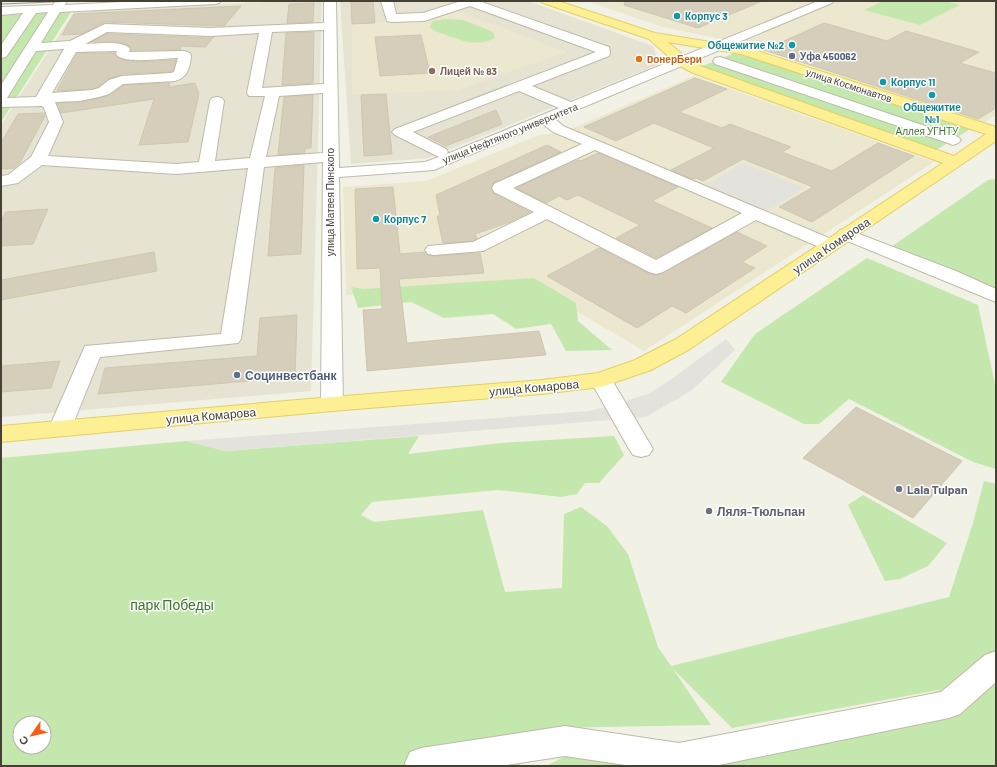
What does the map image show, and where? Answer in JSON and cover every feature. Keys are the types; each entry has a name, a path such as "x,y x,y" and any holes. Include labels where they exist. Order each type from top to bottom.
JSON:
{"main road":[{"name":"улица Космонавтов","path":"547,1 652,36 718,54 743,51 996,133"},
{"name":"улица Космонавтов","path":"652,36 683,62 698,70 956,162"},
{"name":"улица Комарова","path":"1,434 332,404 534,388 601,380 643,365 683,344 956,162 996,133"}],"street":[{"path":"1,20 8,7 215,1"},
{"name":"улица Матвея Пинского","path":"330,1 332,404"},
{"path":"387,1 391,18 424,17 469,2 604,50 604,53 400,132 440,152"},
{"name":"улица Нефтяного университета","path":"38,160 176,169 257,163 428,167 683,62 718,54 828,1"},
{"path":"1,96 59,5"},
{"path":"1,54 34,6"},
{"path":"46,97 73,48 105,28 211,32 330,26"},
{"path":"266,29 254,93 330,88"},
{"path":"1,103 46,97 75,97 99,93 106,90 112,84 122,80 174,77 180,74 185,58 185,56 180,54 126,56 122,54 124,49 118,47 31,48"},
{"path":"718,54 953,140"},
{"path":"520,86 572,108"},
{"path":"61,428 92,352 231,340 257,163 273,92"},
{"path":"1,181 12,180 38,160 56,122 46,97"},
{"path":"206,167 217,101"},
{"path":"546,119 558,129 830,245"},
{"path":"595,144 500,188 656,268 755,213"},
{"path":"434,250 478,247 547,212"},
{"path":"846,234 949,275 996,296"},
{"path":"601,380 641,449"},
{"path":"421,763 565,741 679,758 949,704 996,664"}],"shaded area":[{"path":"322,1 311,391 1,417 1,125 75,10"},
{"path":"340,1 528,1 653,46 659,64 429,158 351,164"},
{"path":"586,1 996,1 996,115 984,123 739,43 663,27"},
{"name":"Лицей № 83","path":"454,10 567,52 457,90 352,94 352,24 424,21"},
{"path":"694,76 934,162 644,351 525,281 346,295 343,187 426,181 539,135 564,132"},
{"path":"743,163 805,188 767,211 706,184"},
{"path":"726,339 735,350 691,391 646,417 226,451 186,441 589,411 617,404 650,393"}],"green space":[{"path":"883,1 945,1 960,5 920,25 864,10"},
{"path":"73,9 1,122 1,12"},
{"path":"446,19 463,20 491,31 495,38 489,41 477,43 470,42 440,33 430,27 433,21"},
{"name":"Аллея УГНТУ","path":"743,51 975,126 930,154 695,69"},
{"path":"996,179 996,299 888,249 988,180"},
{"path":"867,258 978,305 996,389 996,469 973,462 849,399 819,424 804,424 721,382 755,334"},
{"path":"534,278 576,303 578,321 612,350 566,351 551,324 516,329 493,314 444,318 411,302 358,308 351,287 364,289"},
{"name":"парк Победы","path":"419,436 408,454 501,443 614,436 624,455 599,483 585,483 577,494 561,497 498,490 372,502 361,515 374,522 483,510 505,592 562,588 564,514 581,507 607,526 628,554 658,647 671,666 949,597 973,523 984,481 996,484 996,766 546,766 570,754 797,733 944,689 732,728 673,669 711,725 546,728 519,766 1,766 1,458 186,441 226,451"},
{"path":"863,495 947,543 928,566 900,579 885,581 848,505"}],"building":[{"path":"351,1 373,1 375,23 352,24"},
{"path":"625,1 762,1 698,28 624,5"},
{"path":"314,3 313,22 287,23 289,4"},
{"path":"241,6 224,26 105,22 81,34 62,35 74,14"},
{"path":"824,23 887,41 906,31 979,52 960,63 996,73 996,108 978,119 764,50"},
{"path":"314,32 313,83 282,85 286,33"},
{"path":"107,34 214,37 205,47 181,46 180,50 131,50 128,45 122,43 91,42"},
{"path":"421,35 430,73 380,76 375,37"},
{"path":"77,53 115,53 115,55 120,59 135,62 176,60 173,71 171,72 122,74 109,79 98,87 92,89 57,91"},
{"path":"695,78 727,89 679,112 722,128 730,124 791,147 782,152 832,171 878,143 914,156 812,222 779,207 813,187 743,159 703,181 696,178 693,179 671,170 714,148 654,123 616,141 584,127"},
{"path":"170,83 169,87 195,83 199,94 188,142 139,145 154,99 61,113 57,103 80,102 99,98 110,95 124,85"},
{"path":"386,94 392,154 364,156 361,95"},
{"path":"313,95 311,148 305,148 305,153 278,155 284,97"},
{"path":"496,110 502,124 446,146 428,137"},
{"path":"44,113 45,116 20,163 14,168 1,169 1,143 18,114"},
{"path":"547,145 561,152 493,183 491,187 493,193 530,212 510,222 475,234 477,239 473,241 443,243 437,216 440,216 436,195"},
{"path":"598,153 678,187 652,201 712,228 656,258 616,238 640,225 578,195 567,200 559,196 546,203 516,188 578,160 581,161"},
{"path":"304,165 301,254 268,256 275,168"},
{"path":"393,187 400,254 425,252 428,255 434,256 480,253 484,273 399,279 407,343 539,331 546,355 367,371 363,310 382,309 380,268 357,269 355,189"},
{"path":"48,209 33,244 1,246 1,221 6,212"},
{"path":"737,232 767,246 742,262 755,268 686,313 672,306 637,328 547,276 599,248 648,273 656,275 664,273"},
{"path":"154,252 157,271 1,300 1,280"},
{"path":"297,315 295,377 98,394 105,368 257,356 260,318"},
{"path":"60,361 51,388 1,392 1,366"},
{"name":"Lala Tulpan","path":"856,407 962,461 913,518 803,458"}],"tram line":[{"path":"1,4 76,1"}],"place":[{"name":"Корпус 3","path":"677,16"},
{"name":"Общежитие №2","path":"792,45"},
{"name":"Уфа 450062","path":"792,56"},
{"name":"DонерБери","path":"639,59"},
{"name":"Лицей № 83","path":"432,71"},
{"name":"Корпус 11","path":"883,82"},
{"name":"Общежитие №1","path":"932,95"},
{"name":"Корпус 7","path":"376,219"},
{"name":"Социнвестбанк","path":"237,375"},
{"name":"Lala Tulpan","path":"899,489"},
{"name":"Ляля-Тюльпан","path":"709,511"}]}
